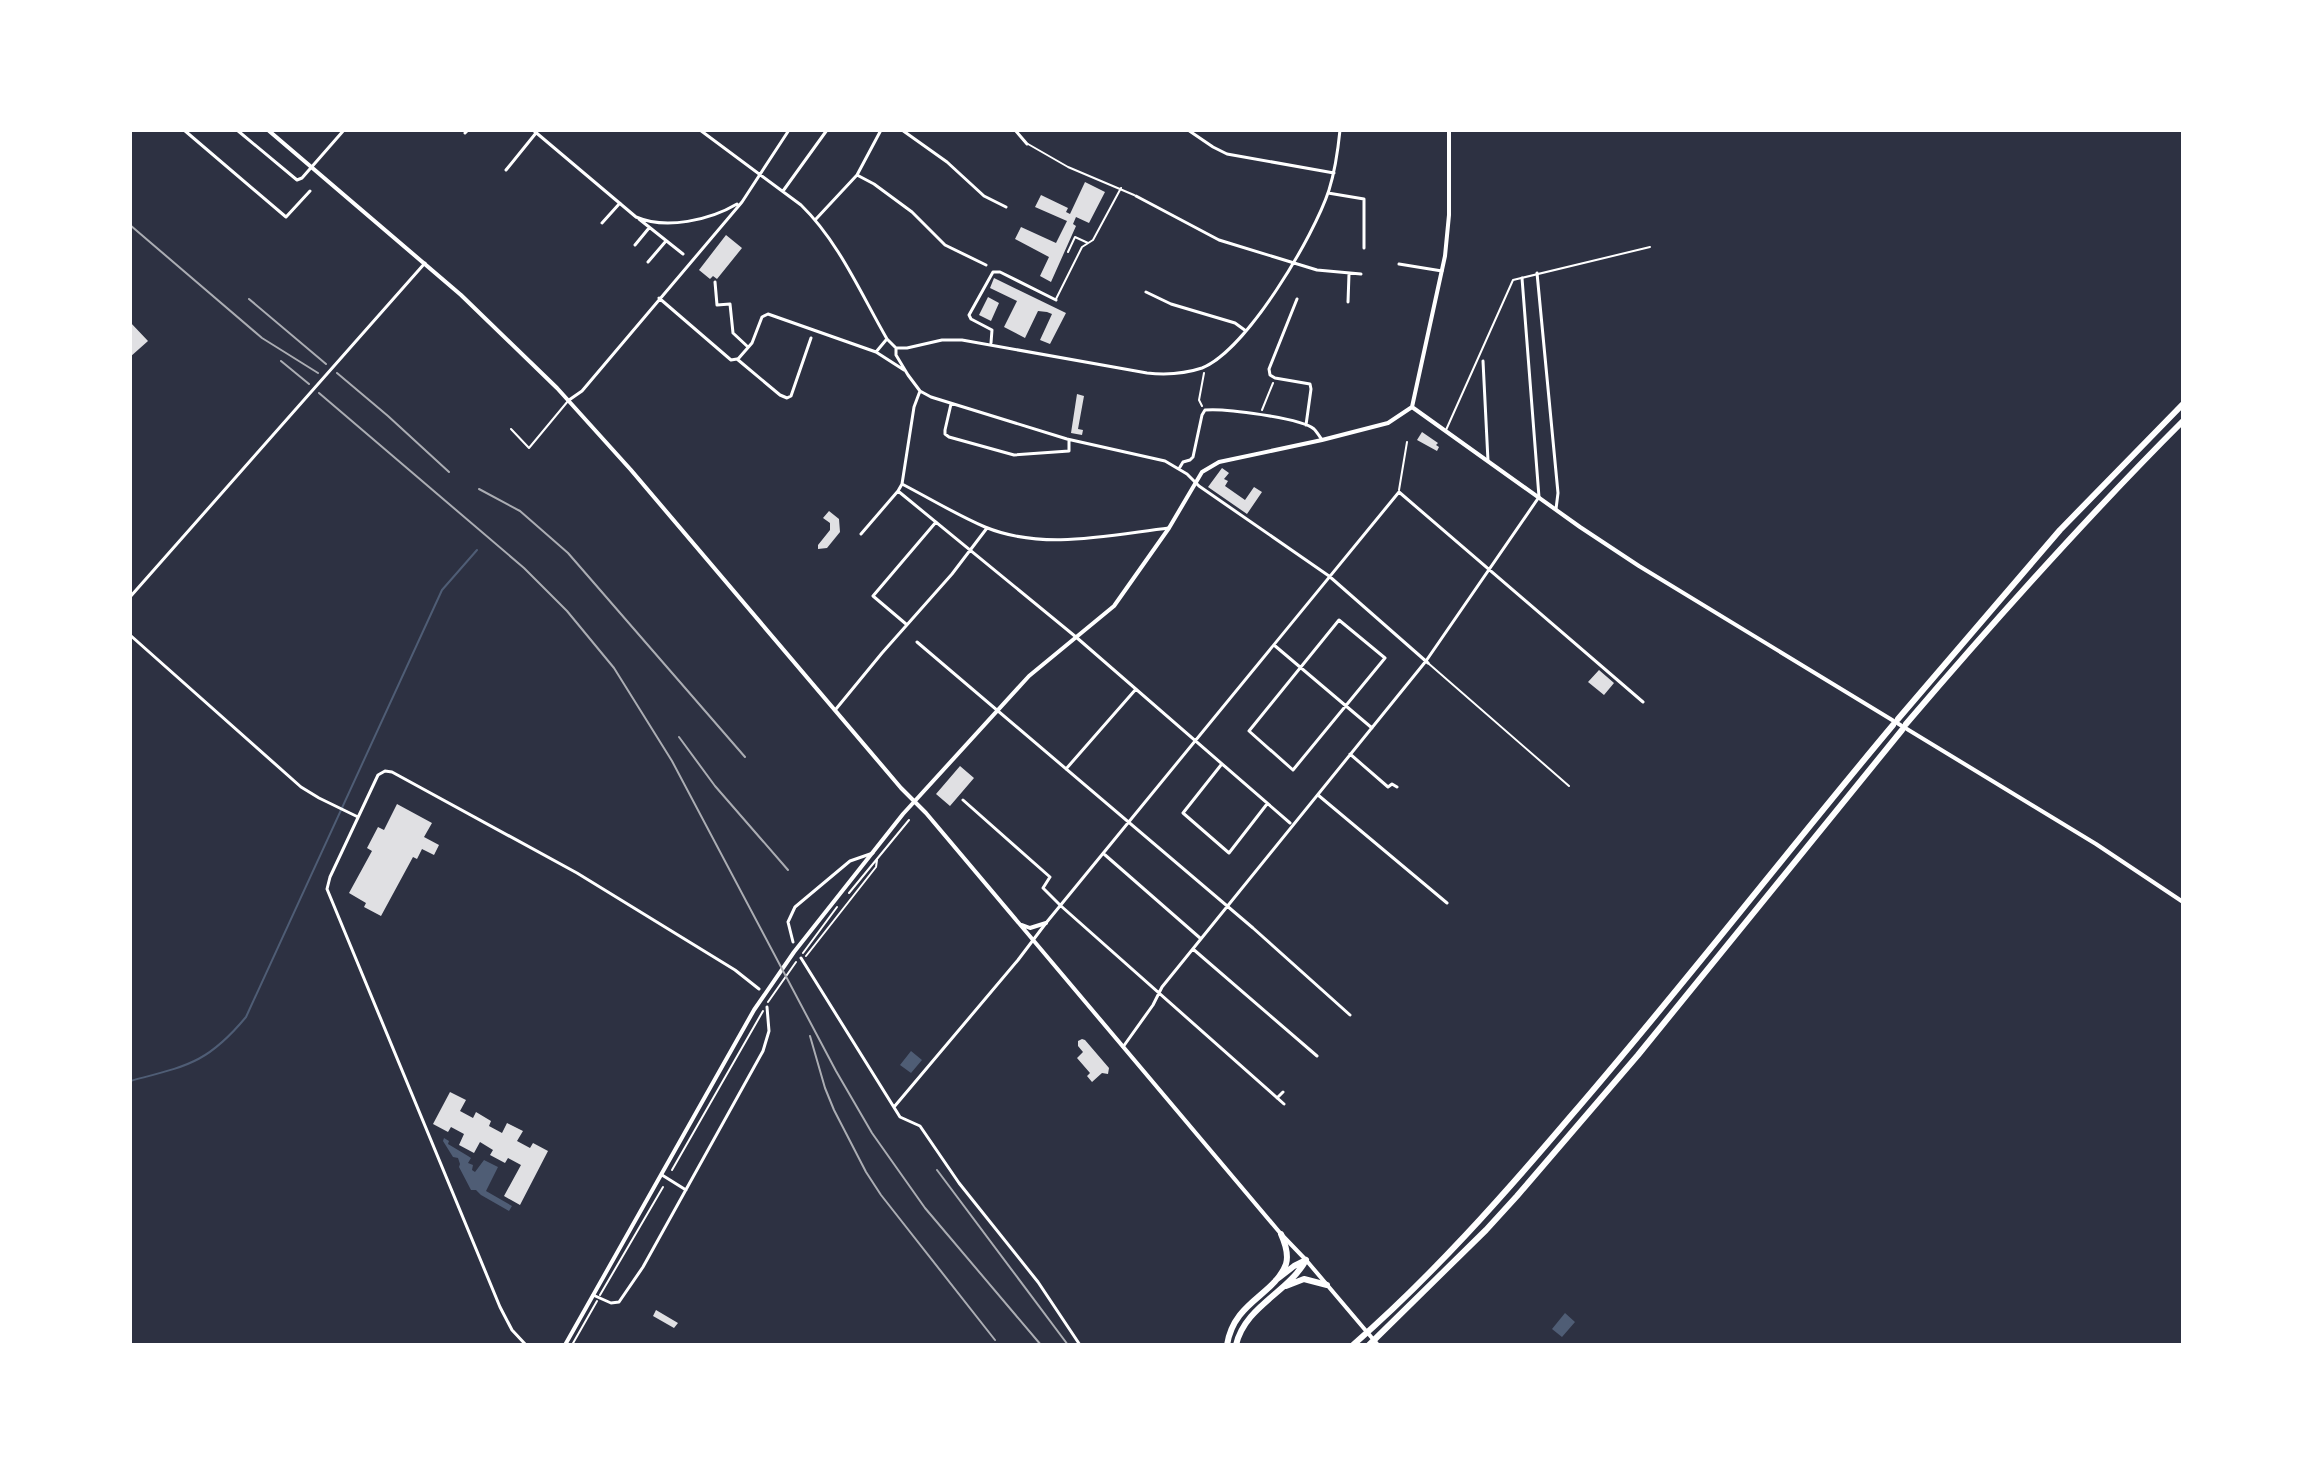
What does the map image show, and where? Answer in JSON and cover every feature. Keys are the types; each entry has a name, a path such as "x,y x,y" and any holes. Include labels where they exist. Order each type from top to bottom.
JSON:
{"highway":[{"path":"1353,1345 1507,1191 1630,1049 1895,722 2060,530 2183,404"},
{"path":"1369,1345 1486,1230 1538,1172 1638,1055 1904,727 2032,579 2183,421"},
{"path":"1270,1285 1286,1262 1287,1251 1281,1234"},
{"path":"1227,1345 1230,1330 1239,1316 1270,1285 1306,1260"},
{"path":"1236,1345 1248,1319 1299,1272 1306,1260"},
{"path":"1282,1288 1304,1279 1327,1285"}],"street":[{"path":"184,130 286,217 310,191"},
{"path":"237,130 295,179 302,178 344,130"},
{"path":"268,130 425,263 569,400 1378,1345"},
{"path":"700,130 816,219 890,345 907,348 947,340 991,343 1132,370 1174,374 1203,367 1220,358 1246,331 1294,263 1328,193 1340,130"},
{"path":"511,429 529,448 569,400 582,391 742,202 789,130"},
{"path":"783,191 827,130"},
{"path":"816,219 857,175 881,130"},
{"path":"902,130 947,162 984,196 1006,207"},
{"path":"1015,130 1027,144 1068,167 1121,188 1219,240 1317,270 1361,274"},
{"path":"1188,130 1227,154 1334,173"},
{"path":"565,1345 767,989 914,801 1029,676 1114,606 1169,528 1202,472 1219,462 1388,423 1412,407 1442,271 1449,215 1449,130"},
{"path":"506,170 535,131 683,254"},
{"path":"857,175 912,212 945,245 986,265"},
{"path":"991,343 992,330 969,315 993,272 1000,272 1056,300 1082,247 1093,240 1121,188"},
{"path":"1328,193 1364,199 1364,248"},
{"path":"636,217 660,223 690,221 720,214 742,202"},
{"path":"602,223 620,203"},
{"path":"657,234 660,223"},
{"path":"635,245 649,228"},
{"path":"1068,252 1075,237 1089,243"},
{"path":"648,262 666,241"},
{"path":"1446,431 1513,280 1650,247"},
{"path":"130,597 425,263"},
{"path":"1399,264 1442,271"},
{"path":"1537,273 1558,493 1556,509"},
{"path":"1348,302 1349,274"},
{"path":"1123,1047 1193,948 1427,662 1539,497 1522,278"},
{"path":"715,282 717,305 730,304 733,333 748,347"},
{"path":"1146,292 1171,304 1235,323 1246,331"},
{"path":"659,298 731,360 737,359 752,343 762,317 768,314 876,352 904,370"},
{"path":"1297,299 1269,369 1270,375 1275,378 1310,384 1306,425"},
{"path":"737,359 787,398 791,396 811,338"},
{"path":"876,352 887,339"},
{"path":"896,348 904,370 920,391 931,397 1069,440 1165,461 1179,469 1329,576 1569,786"},
{"path":"1483,361 1488,462"},
{"path":"861,534 902,484 914,407 920,391"},
{"path":"951,404 945,434 974,444 1014,455 1031,455 1069,451 1069,440"},
{"path":"1412,407 1639,566 2122,860 2183,902"},
{"path":"1179,469 1182,463 1193,457 1205,410 1261,415 1306,425 1316,430 1322,440"},
{"path":"894,1107 1399,492 1407,442"},
{"path":"902,484 987,528 1021,536 1070,540 1169,528"},
{"path":"898,491 1076,637 1290,823"},
{"path":"1399,492 1643,702"},
{"path":"906,625 873,596 936,522"},
{"path":"836,710 987,528"},
{"path":"1339,620 1385,658 1293,770 1249,731 1300,667 1339,620"},
{"path":"130,635 301,787 358,817"},
{"path":"917,642 1350,1015"},
{"path":"1274,645 1372,728"},
{"path":"1066,769 1136,689"},
{"path":"1350,754 1388,787 1392,784 1397,787"},
{"path":"1221,765 1183,813 1229,853 1267,804"},
{"path":"526,1345 506,1320 327,889 378,775 385,771 392,772 577,873 728,966 759,989"},
{"path":"1318,795 1447,903"},
{"path":"963,800 1050,877 1043,888 1061,906 1284,1104"},
{"path":"793,942 788,922 795,907 850,861 873,853"},
{"path":"1104,854 1201,938"},
{"path":"1018,924 1030,928 1046,923"},
{"path":"1193,948 1317,1056"},
{"path":"802,959 900,1117 920,1126 959,1183 1038,1282 1080,1345"},
{"path":"593,1295 613,1304 622,1299 643,1267 763,1051 769,1031 767,1007"},
{"path":"1277,1098 1283,1092"},
{"path":"660,1174 686,1190"}],"path":[{"path":"1204,370 1199,400 1205,410"},
{"path":"1261,415 1275,378"},
{"path":"672,1170 751,1029 815,935 909,820"},
{"path":"802,959 876,867 876,859"},
{"path":"572,1345 663,1187"}],"water":[{"path":"911,1051 922,1060 911,1073 900,1065"},
{"path":"444,1138 449,1141 448,1144 471,1158 468,1163 473,1165 475,1172 484,1160 498,1167 486,1191 512,1206 509,1211 476,1190 471,1190 459,1167 458,1158 453,1157"},
{"path":"1565,1313 1575,1322 1562,1337 1552,1329"}],"building":[{"path":"1085,182 1105,192 1089,223 1076,217 1073,224 1076,226 1051,282 1040,276 1049,257 1015,239 1021,227 1056,243 1067,221 1035,207 1041,195 1068,208 1066,212 1070,214"},
{"path":"726,235 742,248 717,279 713,276 710,279 699,270"},
{"path":"994,278 1066,313 1050,344 1040,340 1052,314 1047,312 1038,311 1025,338 1004,327 1017,301 990,288"},
{"path":"988,297 999,303 991,321 979,315"},
{"path":"130,322 148,341 130,357"},
{"path":"1077,394 1084,396 1078,429 1083,430 1082,435 1071,433"},
{"path":"1422,432 1438,443 1437,451 1417,440"},
{"path":"1222,468 1229,473 1224,479 1228,481 1225,486 1245,500 1254,487 1262,492 1247,514 1208,487"},
{"path":"829,511 839,519 840,532 827,548 818,549 830,530 830,523 823,518"},
{"path":"1599,670 1614,683 1604,695 1588,682"},
{"path":"960,766 974,778 950,806 936,794"},
{"path":"397,804 432,823 424,837 439,845 434,855 422,849 417,859 413,857 381,916 364,907 366,903 349,893 372,851 367,848 378,827 384,830"},
{"path":"1082,1039 1109,1068 1108,1074 1102,1073 1092,1082 1087,1076 1090,1073 1077,1058 1083,1052 1078,1046 1078,1041"},
{"path":"450,1092 466,1100 460,1111 473,1118 476,1112 491,1121 489,1126 502,1133 507,1123 523,1131 517,1141 530,1148 533,1143 548,1151 520,1205 504,1196 521,1165 508,1158 505,1163 490,1155 493,1150 480,1142 474,1153 459,1145 464,1134 451,1127 448,1132 433,1124"},
{"path":"656,1310 678,1323 674,1328 653,1316"}],"waterway":[{"path":"130,1081 181,1067 207,1054 246,1017 442,590 477,550"}],"railway":[{"path":"130,225 262,338 318,373"},
{"path":"249,299 326,364"},
{"path":"281,361 309,384"},
{"path":"337,373 449,472"},
{"path":"319,393 524,568 567,611 614,668 672,761 872,1133 925,1208 1041,1345"},
{"path":"479,489 520,511 568,553 745,757"},
{"path":"679,737 715,786 788,870"},
{"path":"810,1036 834,1110 866,1172 995,1340"},
{"path":"937,1170 1068,1345"}]}
